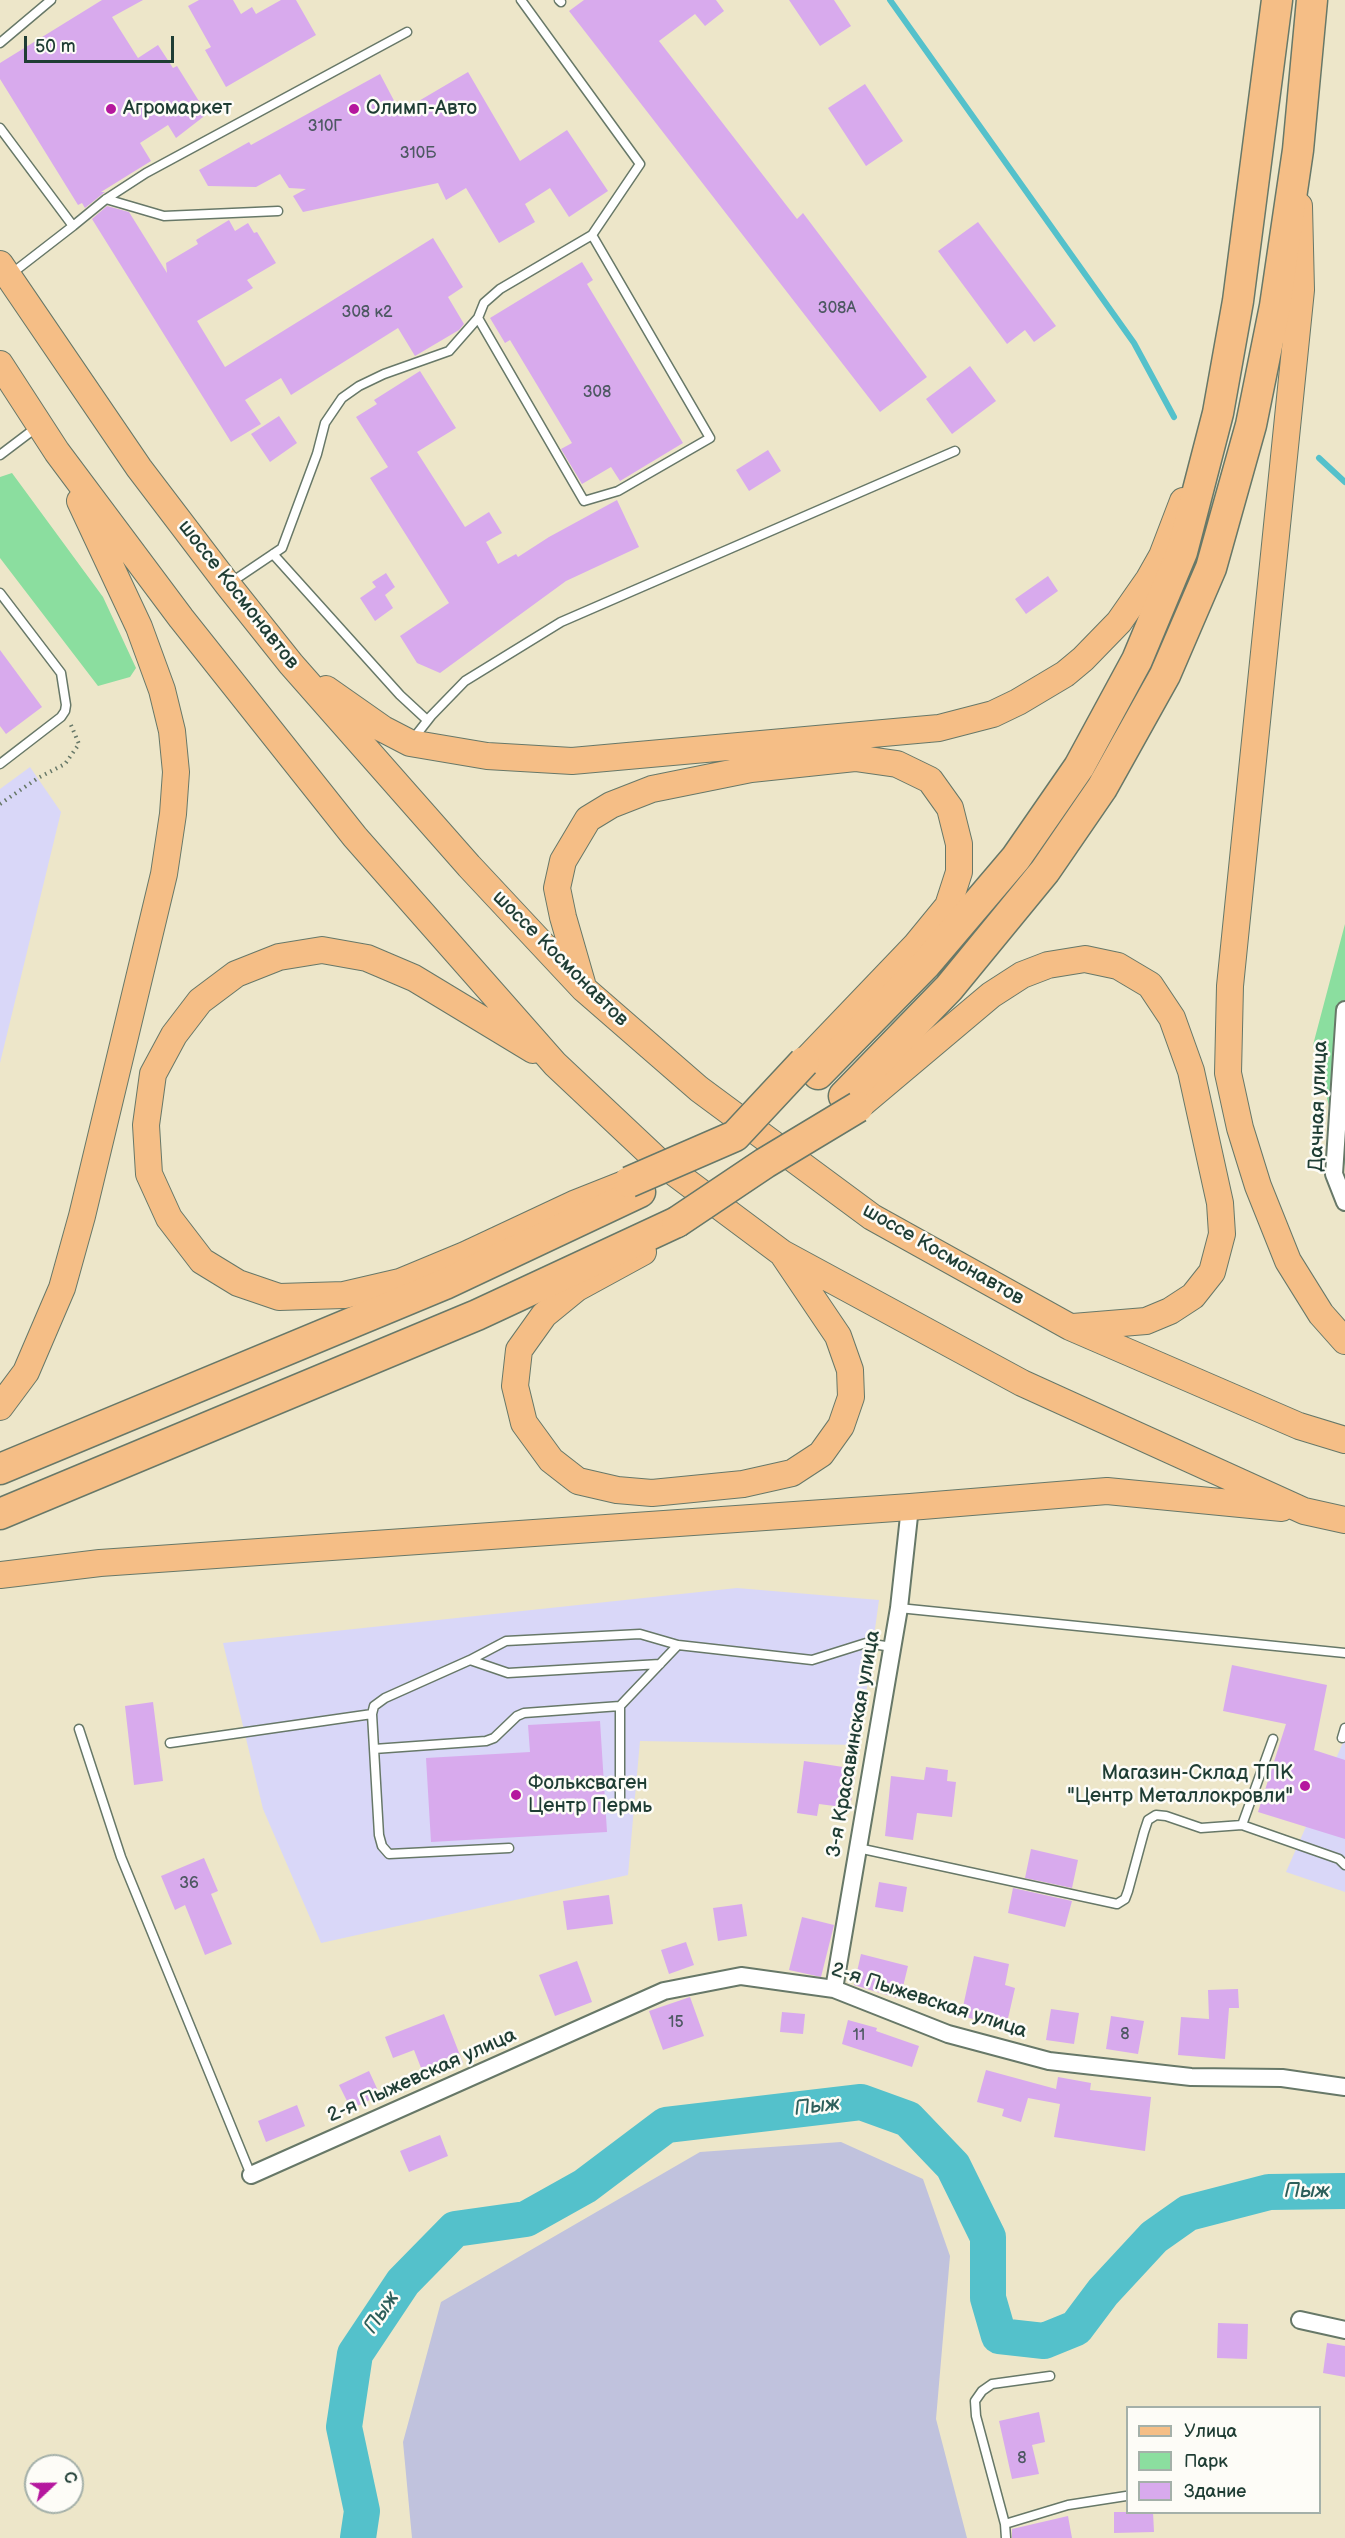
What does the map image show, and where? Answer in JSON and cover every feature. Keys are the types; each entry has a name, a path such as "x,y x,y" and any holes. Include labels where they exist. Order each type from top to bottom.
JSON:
{"highway":[{"path":"0,1469 445,1284 735,1136 925,965 1016,858 1079,767 1137,660 1182,552 1218,413 1238,301 1277,0"},
{"path":"0,1514 477,1315 683,1226 765,1163 851,1102 1045,871 1102,788 1165,675 1211,568 1251,425 1275,306 1298,150 1312,0"}],"main road":[{"path":"1298,150 1300,290 1230,986 1228,1073 1240,1128 1258,1186 1288,1261 1321,1314 1345,1341"},
{"name":"шоссе Космонавтов","path":"4,271 139,468 291,664 469,866 584,989 699,1089 872,1217 1070,1327 1299,1426 1345,1440"},
{"path":"291,664 383,729 410,742 487,756 572,761 939,728 993,714 1065,674 1103,640 1134,602 1162,556 1187,488 1215,372 1238,301"},
{"path":"0,364 57,452 181,618 355,837 555,1064 656,1159 782,1253 1022,1383 1304,1511"},
{"path":"0,1407 26,1372 45,1331 62,1288 82,1216 164,874 173,814 176,772 172,731 153,664 139,627 57,452"},
{"path":"584,989 557,888 563,861 588,819 611,805 652,789 751,769 855,758 897,764 930,780 950,808 958,844 959,872 948,906 811,1068"},
{"path":"555,1064 414,978 367,958 322,950 279,957 236,974 200,1001 174,1035 153,1074 146,1125 149,1174 170,1218 202,1261 238,1283 279,1297 344,1295 400,1282 465,1255 576,1203 635,1187"},
{"path":"851,1102 991,995 1022,975 1048,964 1085,959 1118,966 1150,985 1172,1018 1191,1071 1220,1203 1222,1234 1212,1272 1193,1296 1170,1311 1146,1321 1070,1327"},
{"path":"683,1226 637,1255 577,1288 544,1315 519,1350 515,1386 524,1424 551,1460 578,1481 617,1490 652,1493 743,1484 792,1473 821,1454 842,1426 851,1397 850,1370 838,1336 782,1253"},
{"path":"0,1575 100,1563 910,1507 1107,1491 1304,1511 1345,1520"}],"street":[{"name":"Дачная улица","path":"1345,1010 1334,1174 1345,1202"},
{"name":"3-я Красавинская улица","path":"834,1989 899,1608 910,1507"},
{"name":"2-я Пыжевская улица","path":"251,2175 663,1991 741,1976 834,1989 948,2034 1050,2061 1191,2077 1282,2078 1345,2087"},
{"path":"1300,2320 1345,2330"}],"lane":[{"path":"0,43 51,0"},
{"path":"228,585 282,548 317,454 325,423 342,398 359,386 384,374 449,351 478,318 484,303 500,289 592,235 640,164 521,0"},
{"path":"4,271 73,226 146,173 407,32"},
{"path":"0,128 73,226"},
{"path":"106,200 164,216 278,211"},
{"path":"478,318 584,501 618,491 710,438 592,235"},
{"path":"0,455 39,425"},
{"path":"410,742 427,720 465,681 561,621 955,451"},
{"path":"273,554 400,695 427,720"},
{"path":"0,593 61,673 65,711 0,764"},
{"path":"899,1608 1345,1653"},
{"path":"509,1848 388,1854 382,1846 379,1835 372,1714 378,1701 470,1660 506,1641 640,1634 678,1645 812,1660 866,1643 892,1647"},
{"path":"374,1749 486,1741 494,1738 517,1716 524,1713 620,1706 678,1645"},
{"path":"470,1660 508,1673 660,1664"},
{"path":"620,1706 620,1798"},
{"path":"170,1743 372,1714"},
{"path":"1342,1738 1345,1728"},
{"path":"79,1729 121,1857 251,2175"},
{"path":"1242,1825 1273,1738"},
{"path":"858,1848 1118,1904 1125,1899 1128,1891 1148,1820 1156,1815 1166,1815 1201,1828 1242,1825 1343,1860"},
{"path":"1006,2538 1005,2524 976,2416 975,2401 982,2391 992,2384 1050,2376"},
{"path":"1005,2524 1068,2505 1126,2496"}],"path":[{"path":"0,804 38,778 65,764 70,757 79,744 65,711"}],"shaded area":[{"path":"30,767 61,812 0,1063 0,789"},
{"path":"737,1588 879,1600 859,1745 640,1741 628,1875 321,1943 263,1809 223,1643"},
{"path":"1345,1738 1345,1892 1286,1872"},
{"path":"841,2142 923,2179 950,2256 936,2419 967,2538 412,2538 403,2442 441,2302 700,2152"}],"green space":[{"path":"12,473 103,597 136,668 130,677 98,686 0,558 0,477"},
{"path":"1345,924 1345,1166 1313,1045"}],"building":[{"path":"102,0 143,0 112,17 138,58 158,45 173,68 177,66 207,114 176,138 168,125 140,143 151,161 101,192 105,192 85,208 82,203 78,205 0,79 0,63"},
{"path":"199,0 233,0 241,14 252,7 256,14 281,0 296,0 316,35 226,87 205,50 211,47 188,6"},
{"path":"584,0 716,0 724,11 705,26 695,14 659,41 797,219 803,213 927,377 880,412 569,11"},
{"path":"789,0 834,0 851,26 820,46"},
{"path":"468,72 520,161 567,130 608,191 569,217 550,188 525,204 535,222 499,243 466,188 446,200 438,183 303,212 293,196 306,189 289,188 280,174 256,187 208,186 199,170 249,142 251,145 380,74 400,112"},
{"path":"865,84 903,141 866,166 828,108"},
{"path":"107,206 129,212 167,273 166,263 198,244 196,240 229,220 235,231 248,223 254,233 257,232 276,263 247,280 253,288 197,321 225,367 433,238 463,287 448,297 464,324 459,330 415,356 398,328 291,395 281,378 245,400 261,424 231,442 92,219"},
{"path":"978,222 1056,326 1034,342 1025,330 1007,344 938,251"},
{"path":"582,262 593,280 587,284 683,443 620,481 611,467 582,484 561,449 572,443 510,340 505,343 490,318"},
{"path":"970,366 996,401 952,434 926,399"},
{"path":"420,371 456,428 417,452 465,527 489,512 502,533 486,542 498,564 516,554 518,557 549,537 617,500 639,547 566,581 440,673 417,663 400,636 449,603 370,478 388,467 356,417 377,404 374,400"},
{"path":"279,416 297,443 270,462 251,434"},
{"path":"768,450 781,471 749,491 736,470"},
{"path":"386,573 395,587 385,595 393,608 375,621 360,598 376,587 372,582"},
{"path":"1048,576 1058,591 1026,614 1015,599"},
{"path":"0,650 42,707 6,734 0,726"},
{"path":"1232,1665 1327,1685 1314,1750 1345,1760 1345,1839 1258,1812 1286,1724 1223,1711"},
{"path":"153,1702 163,1781 134,1785 125,1706"},
{"name":"Фольксваген Центр Пермь","path":"600,1721 607,1832 431,1842 426,1758 530,1752 528,1725"},
{"path":"804,1761 856,1769 850,1808 819,1804 817,1816 797,1813"},
{"path":"926,1767 948,1770 947,1781 956,1782 952,1817 917,1813 913,1840 885,1836 891,1776 924,1780"},
{"path":"1031,1849 1078,1860 1072,1888 1025,1878"},
{"path":"204,1858 218,1891 211,1894 232,1944 205,1955 185,1905 175,1910 161,1876"},
{"path":"879,1882 907,1887 903,1912 875,1907"},
{"path":"1013,1888 1072,1901 1065,1927 1008,1913"},
{"path":"609,1895 613,1924 567,1930 563,1901"},
{"path":"742,1904 747,1936 718,1941 713,1908"},
{"path":"802,1917 834,1925 821,1977 789,1970"},
{"path":"686,1942 694,1965 669,1974 661,1950"},
{"path":"861,1954 908,1966 900,1999 854,1985"},
{"path":"974,1956 1009,1964 1005,1985 1015,1988 1006,2027 961,2016"},
{"path":"577,1961 592,2002 555,2016 539,1975"},
{"path":"1238,1989 1239,2008 1229,2008 1225,2059 1178,2055 1181,2017 1209,2019 1208,1990"},
{"path":"690,1997 704,2036 663,2050 649,2011"},
{"path":"1051,2009 1079,2013 1074,2044 1046,2040"},
{"path":"782,2012 805,2014 803,2034 780,2032"},
{"path":"444,2014 463,2063 425,2078 414,2050 393,2058 385,2037"},
{"path":"1111,2016 1144,2021 1138,2054 1106,2049"},
{"path":"848,2020 877,2028 876,2031 919,2046 912,2067 842,2044"},
{"path":"986,2070 1056,2089 1058,2077 1091,2083 1090,2090 1151,2097 1145,2151 1054,2137 1060,2104 1028,2098 1021,2122 1002,2116 1004,2109 977,2102"},
{"path":"369,2071 380,2095 351,2109 339,2085"},
{"path":"297,2105 305,2126 266,2142 258,2121"},
{"path":"440,2135 448,2156 409,2172 400,2151"},
{"path":"1218,2323 1248,2324 1247,2359 1217,2358"},
{"path":"1327,2343 1345,2346 1345,2377 1323,2373"},
{"path":"1039,2412 1045,2442 1032,2445 1039,2474 1012,2479 999,2421"},
{"path":"1114,2512 1153,2514 1154,2532 1114,2533"},
{"path":"1068,2516 1072,2538 1012,2538 1012,2529"}],"waterway":[{"path":"890,0 1134,343 1174,417"},
{"path":"1319,458 1345,482"},
{"name":"Пыж","path":"358,2538 362,2511 344,2427 355,2354 403,2282 455,2229 526,2219 585,2186 666,2125 861,2102 908,2119 953,2166 988,2237 988,2298 999,2336 1044,2341 1076,2328 1103,2292 1154,2237 1188,2213 1269,2192 1345,2191"}],"place":[{"name":"Агромаркет","path":"111,109"},
{"name":"Олимп-Авто","path":"354,109"},
{"name":"Магазин-Склад ТПК \"Центр Металлокровли\"","path":"1305,1786"},
{"name":"Фольксваген Центр Пермь","path":"516,1795"}]}
